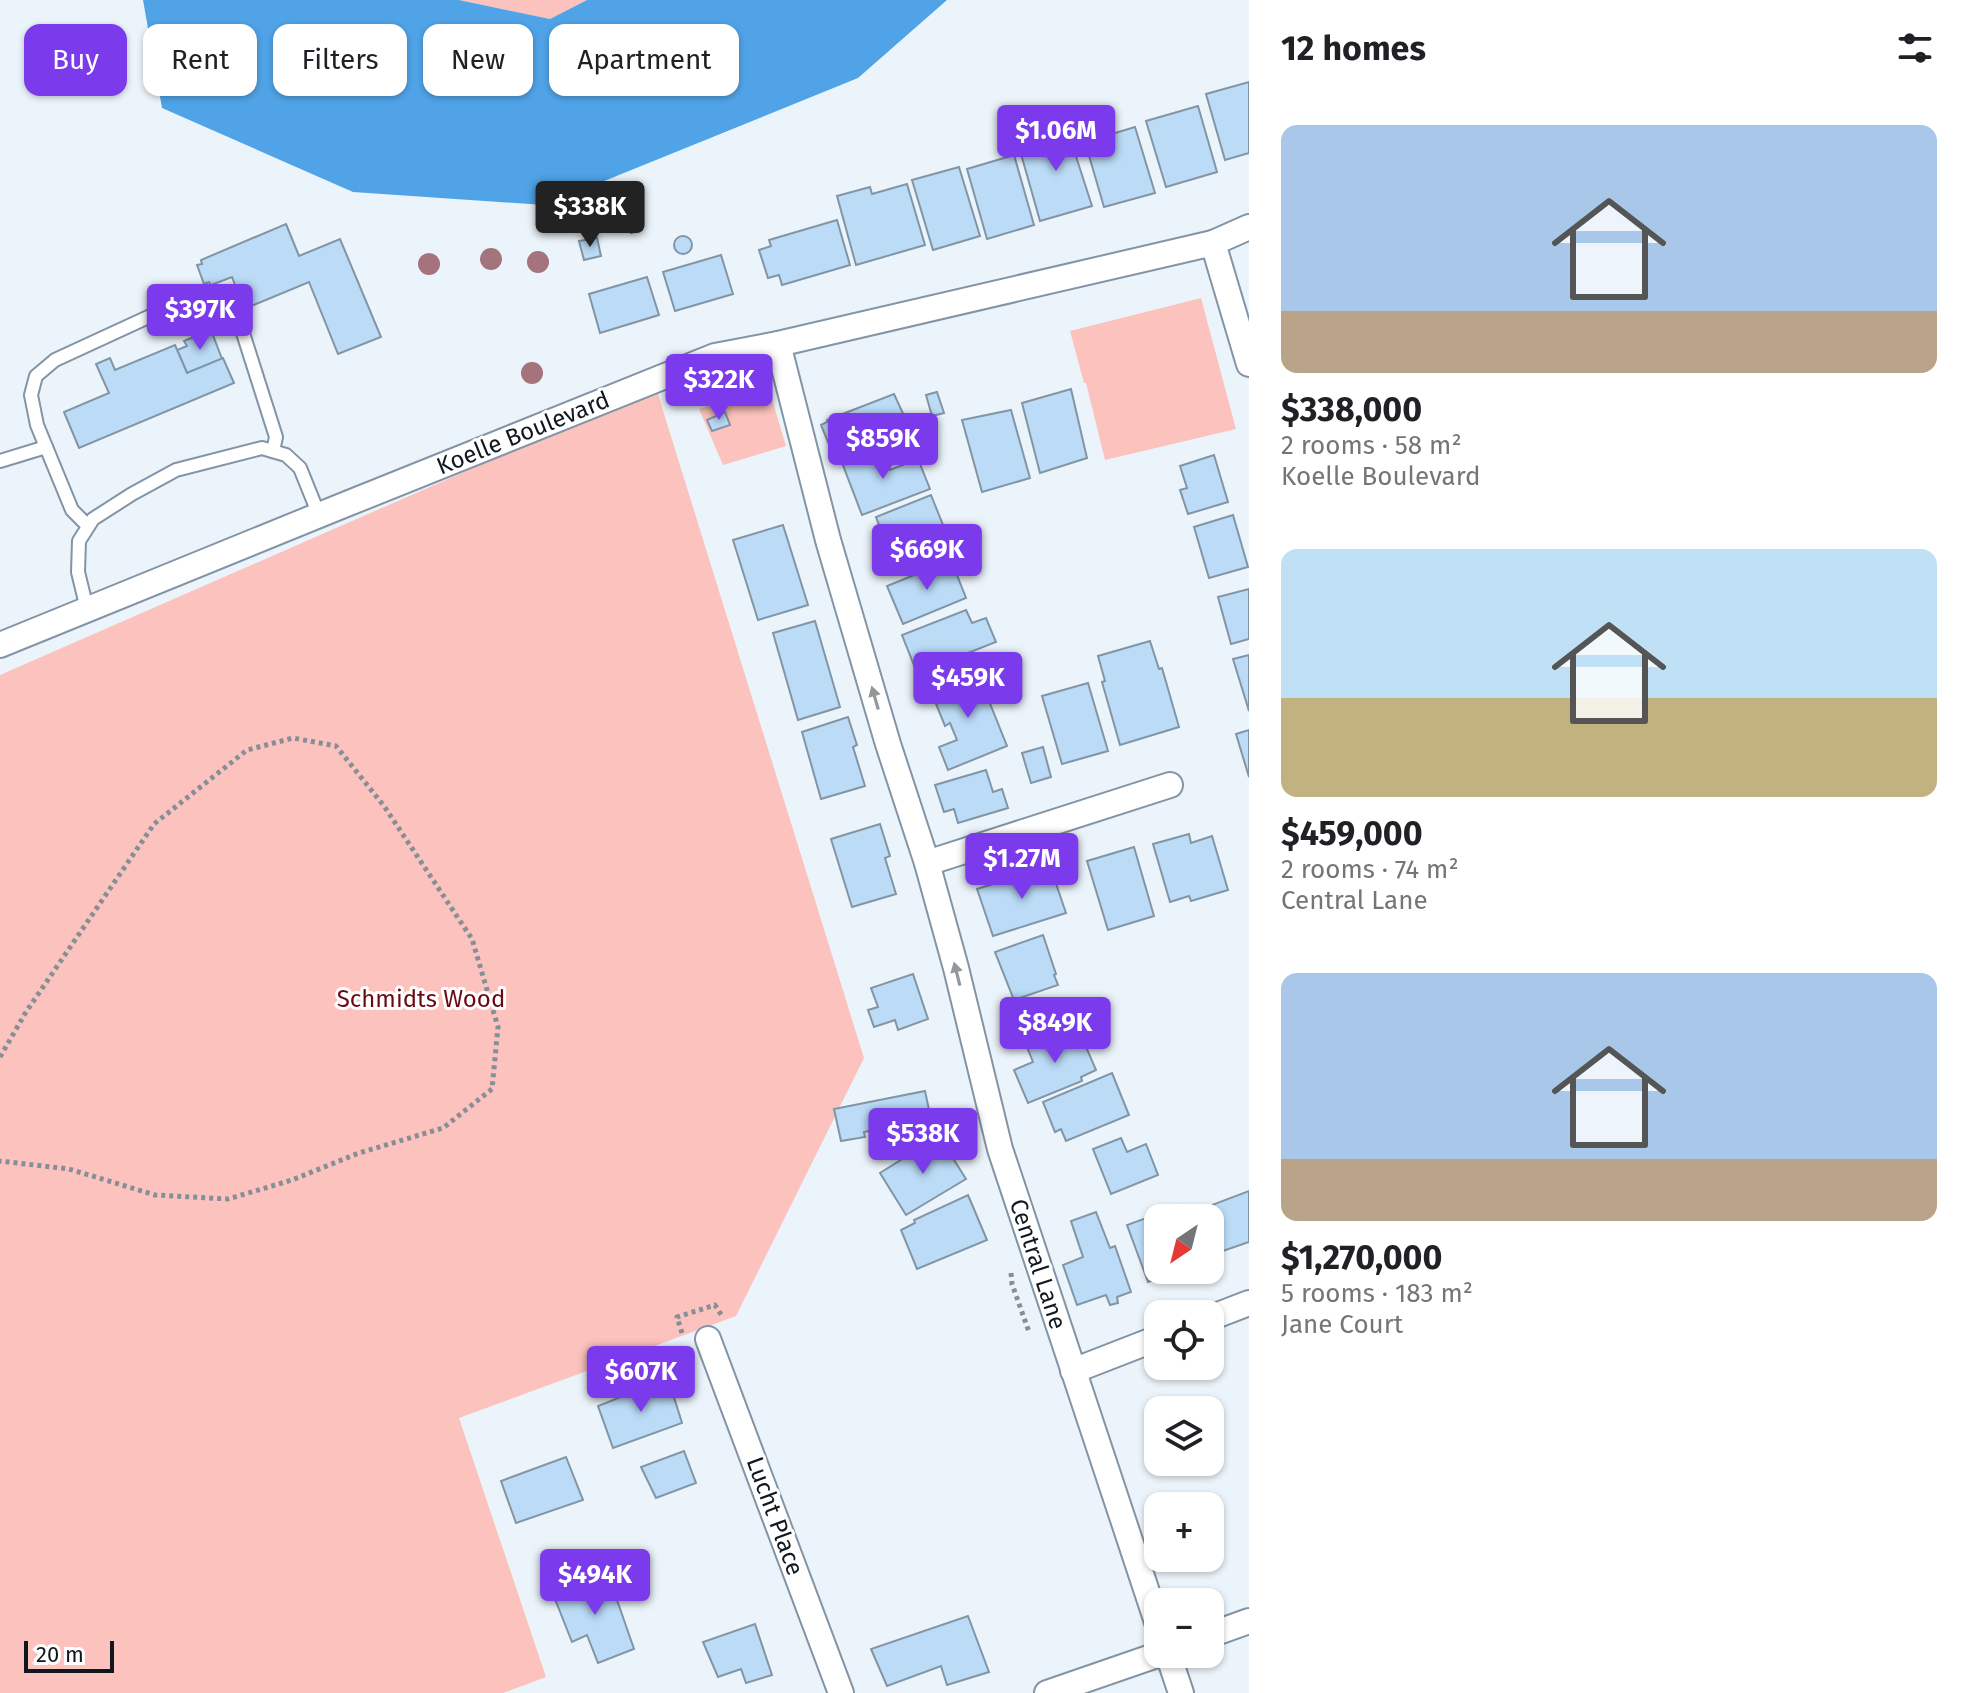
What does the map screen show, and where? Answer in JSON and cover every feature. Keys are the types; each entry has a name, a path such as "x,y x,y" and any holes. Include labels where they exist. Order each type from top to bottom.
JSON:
{"street":[{"name":"Koelle Boulevard","path":"0,645 715,356 1213,243 1249,227"},
{"path":"1213,243 1249,364"},
{"name":"Central Lane","path":"778,344 828,540 956,968 1000,1149 1146,1588"},
{"path":"927,863 1170,785"},
{"path":"1224,1313 1249,1303"},
{"name":"Lucht Place","path":"708,1339 841,1693"},
{"path":"1073,1371 1144,1343"},
{"path":"1224,1630 1249,1621"},
{"path":"1047,1693 1144,1660"},
{"path":"1173,1668 1181,1693"}],"lane":[{"path":"88,526 72,510 37,425 31,395 36,376 55,360 183,301 207,300 230,312 242,330 276,437 273,451"},
{"path":"0,461 46,447"},
{"path":"87,609 78,557 79,541 88,526 106,510 176,470 262,448 286,455 300,468 319,515"}],"path":[{"path":"0,1057 26,1012 154,824 247,750 293,738 336,746 384,806 472,939 498,1027 492,1089 443,1128 359,1153 292,1180 228,1199 155,1195 69,1169 0,1161"}],"green space":[{"path":"459,0 587,0 550,19"},
{"path":"1201,298 1236,429 1105,460 1070,331"},
{"path":"768,386 786,446 723,465 699,409"},
{"name":"Schmidts Wood","path":"656,388 864,1058 736,1316 459,1418 546,1677 503,1693 0,1693 0,675"}],"water":[{"path":"143,0 459,0 550,19 587,0 947,0 858,78 545,205 353,192 162,108 160,96 257,96 257,24 147,24"}],"building":[{"path":"1249,82 1249,153 1225,160 1206,94"},
{"path":"1198,106 1217,172 1166,187 1146,121"},
{"path":"1063,116 1092,206 1040,221 1021,154 1045,147 1037,123"},
{"path":"1135,127 1155,193 1104,207 1085,142"},
{"path":"1014,155 1034,225 987,239 967,169"},
{"path":"959,167 980,236 933,250 912,180"},
{"path":"907,184 925,245 856,265 837,196 870,187 872,194"},
{"path":"638,217 642,230 631,233 626,220"},
{"path":"837,220 850,265 782,285 779,275 768,278 759,250 771,246 769,240"},
{"path":"286,224 299,256 340,239 381,337 338,354 309,282 244,309 232,277 211,285 209,282 204,284 197,265 202,264 201,260"},
{"path":"683,236 692,245 683,254 674,245"},
{"path":"597,238 601,256 584,260 579,241"},
{"path":"721,255 733,294 675,311 663,272"},
{"path":"647,277 659,315 600,333 589,294"},
{"path":"211,330 222,359 187,373 177,350 187,346 184,341"},
{"path":"175,345 187,373 223,358 234,383 79,448 64,412 109,393 96,364 110,358 115,370"},
{"path":"1071,389 1087,458 1040,473 1022,403"},
{"path":"937,392 944,413 932,416 926,395"},
{"path":"894,394 906,420 832,452 821,425"},
{"path":"1011,410 1030,478 982,492 962,420"},
{"path":"725,412 730,425 712,431 707,420"},
{"path":"882,448 890,470 918,459 930,489 862,515 841,460 846,458 848,461"},
{"path":"1214,455 1228,502 1188,514 1180,490 1187,488 1180,466"},
{"path":"931,495 953,550 897,572 876,517"},
{"path":"1233,515 1248,567 1209,578 1194,527"},
{"path":"783,525 808,605 758,620 733,540"},
{"path":"951,560 966,598 903,624 887,586"},
{"path":"1249,589 1249,639 1231,644 1218,597"},
{"path":"966,610 972,623 986,618 996,642 917,673 902,635"},
{"path":"815,621 840,707 798,720 773,633"},
{"path":"1150,641 1159,669 1162,668 1179,727 1120,745 1098,656"},
{"path":"1249,655 1249,711 1233,659"},
{"path":"977,671 1007,746 948,770 939,747 957,740 950,723 945,726 930,689"},
{"path":"1088,683 1108,751 1062,764 1042,696"},
{"path":"848,717 865,786 821,799 802,732"},
{"path":"1249,730 1249,777 1236,734"},
{"path":"1043,747 1051,777 1031,783 1022,753"},
{"path":"986,770 993,792 1002,789 1008,808 958,823 954,809 944,812 935,785"},
{"path":"880,824 890,856 885,858 896,894 852,907 831,839"},
{"path":"1189,834 1191,843 1212,836 1228,890 1191,901 1189,896 1170,902 1153,844"},
{"path":"1134,847 1154,916 1108,930 1087,861"},
{"path":"1050,866 1066,913 993,936 977,889"},
{"path":"1043,935 1058,985 1014,1000 995,952"},
{"path":"913,974 928,1019 898,1030 895,1020 874,1027 868,1010 878,1007 871,988"},
{"path":"1077,1026 1096,1070 1081,1077 1082,1081 1028,1103 1014,1070 1033,1062 1027,1047"},
{"path":"1112,1073 1129,1115 1066,1141 1061,1129 1055,1132 1043,1102"},
{"path":"925,1091 931,1119 864,1132 865,1137 841,1141 834,1109"},
{"path":"939,1136 966,1179 906,1215 880,1173"},
{"path":"1121,1138 1127,1152 1146,1144 1158,1175 1111,1194 1093,1149"},
{"path":"1249,1191 1249,1242 1224,1251 1224,1204 1215,1204"},
{"path":"968,1195 987,1240 917,1269 901,1230 915,1223 914,1220"},
{"path":"1096,1212 1110,1248 1115,1246 1131,1292 1117,1297 1118,1303 1110,1305 1106,1295 1077,1305 1063,1265 1083,1257 1071,1221"},
{"path":"1144,1219 1144,1271 1127,1225"},
{"path":"668,1378 682,1423 613,1448 598,1406"},
{"path":"684,1451 696,1483 656,1498 641,1467"},
{"path":"566,1457 583,1500 516,1523 501,1481"},
{"path":"608,1574 634,1649 598,1663 587,1635 572,1642 553,1594"},
{"path":"968,1616 989,1672 947,1685 941,1666 887,1686 871,1649"},
{"path":"755,1624 772,1675 746,1683 741,1669 718,1677 703,1642"}]}
